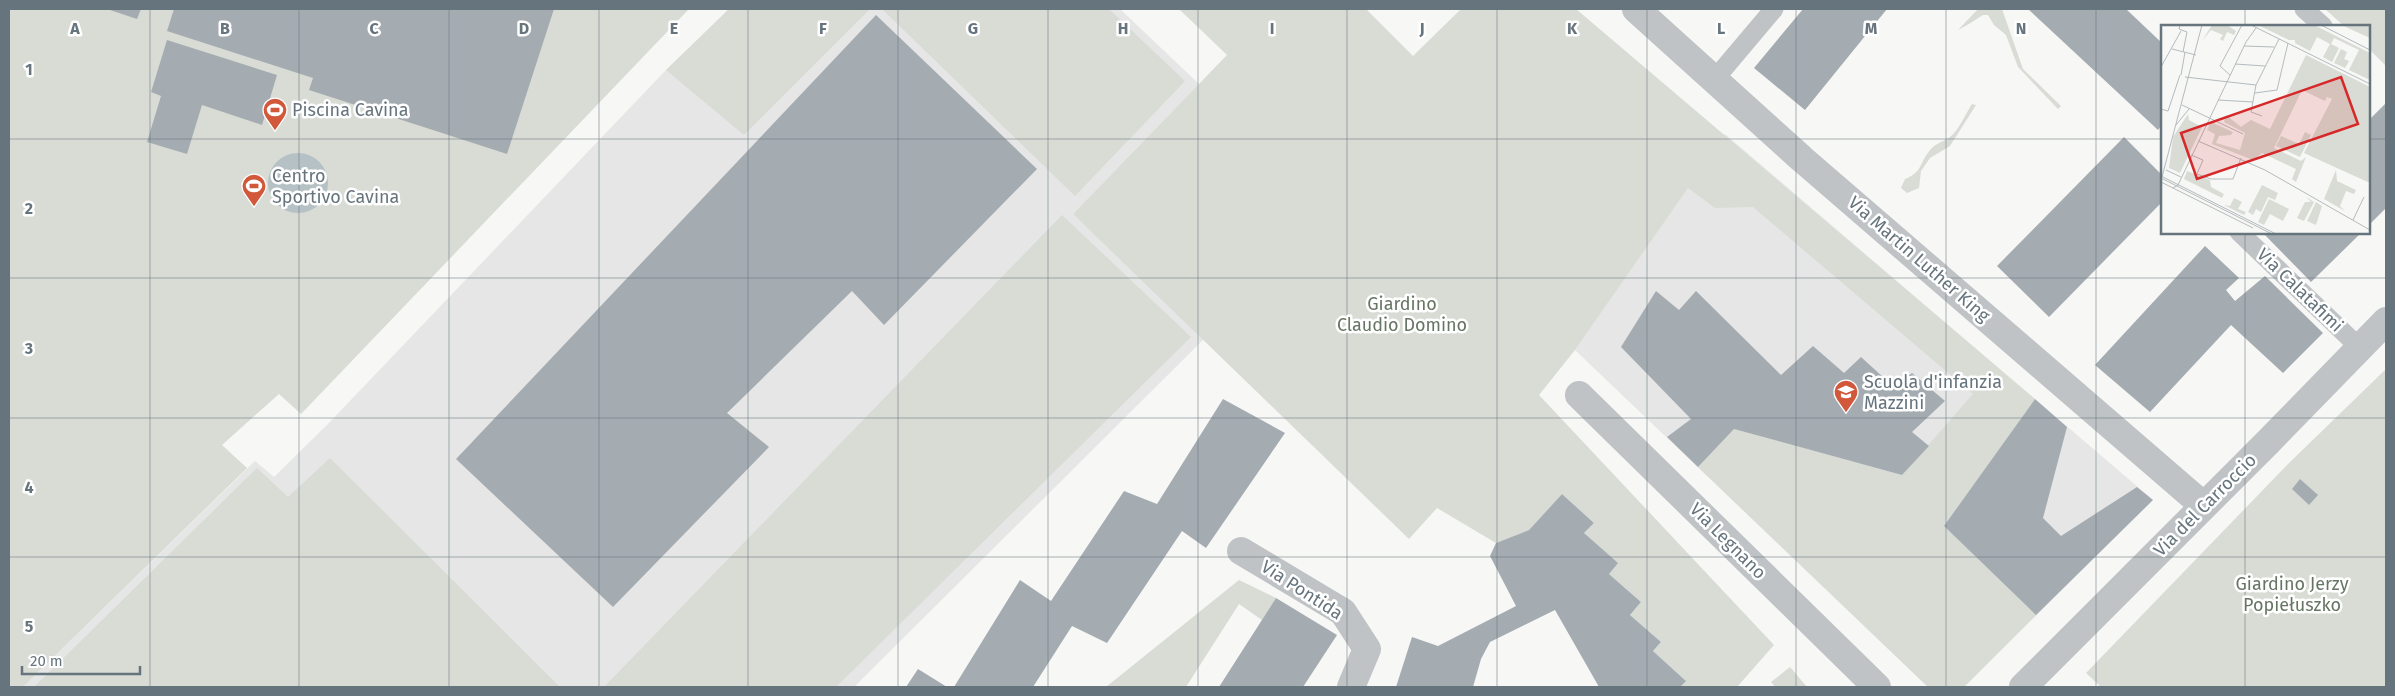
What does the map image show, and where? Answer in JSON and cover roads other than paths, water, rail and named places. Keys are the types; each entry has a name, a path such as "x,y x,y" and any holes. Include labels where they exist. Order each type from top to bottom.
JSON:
{"street":[{"name":"Via Martin Luther King","path":"1636,9 1714,80 2204,506"},
{"name":"Via del Carroccio","path":"2023,687 2386,321"},
{"name":"Via Legnano","path":"1579,395 1877,687"},
{"name":"Via Pontida","path":"1241,551 1343,612 1367,649 1351,687"}],"lane":[{"path":"1714,80 1774,9"},
{"path":"2304,9 2322,25"},
{"name":"Via Calatafimi","path":"2241,234 2360,348"}],"place":[{"name":"Piscina Cavina","path":"275,131"},
{"name":"Centro Sportivo Cavina","path":"254,207"},
{"name":"Scuola d'infanzia Mazzini","path":"1846,413"}],"park label":[{"name":"Giardino Claudio Domino","path":"1402,314"},
{"name":"Giardino Jerzy Popiełuszko","path":"2292,594"}]}
